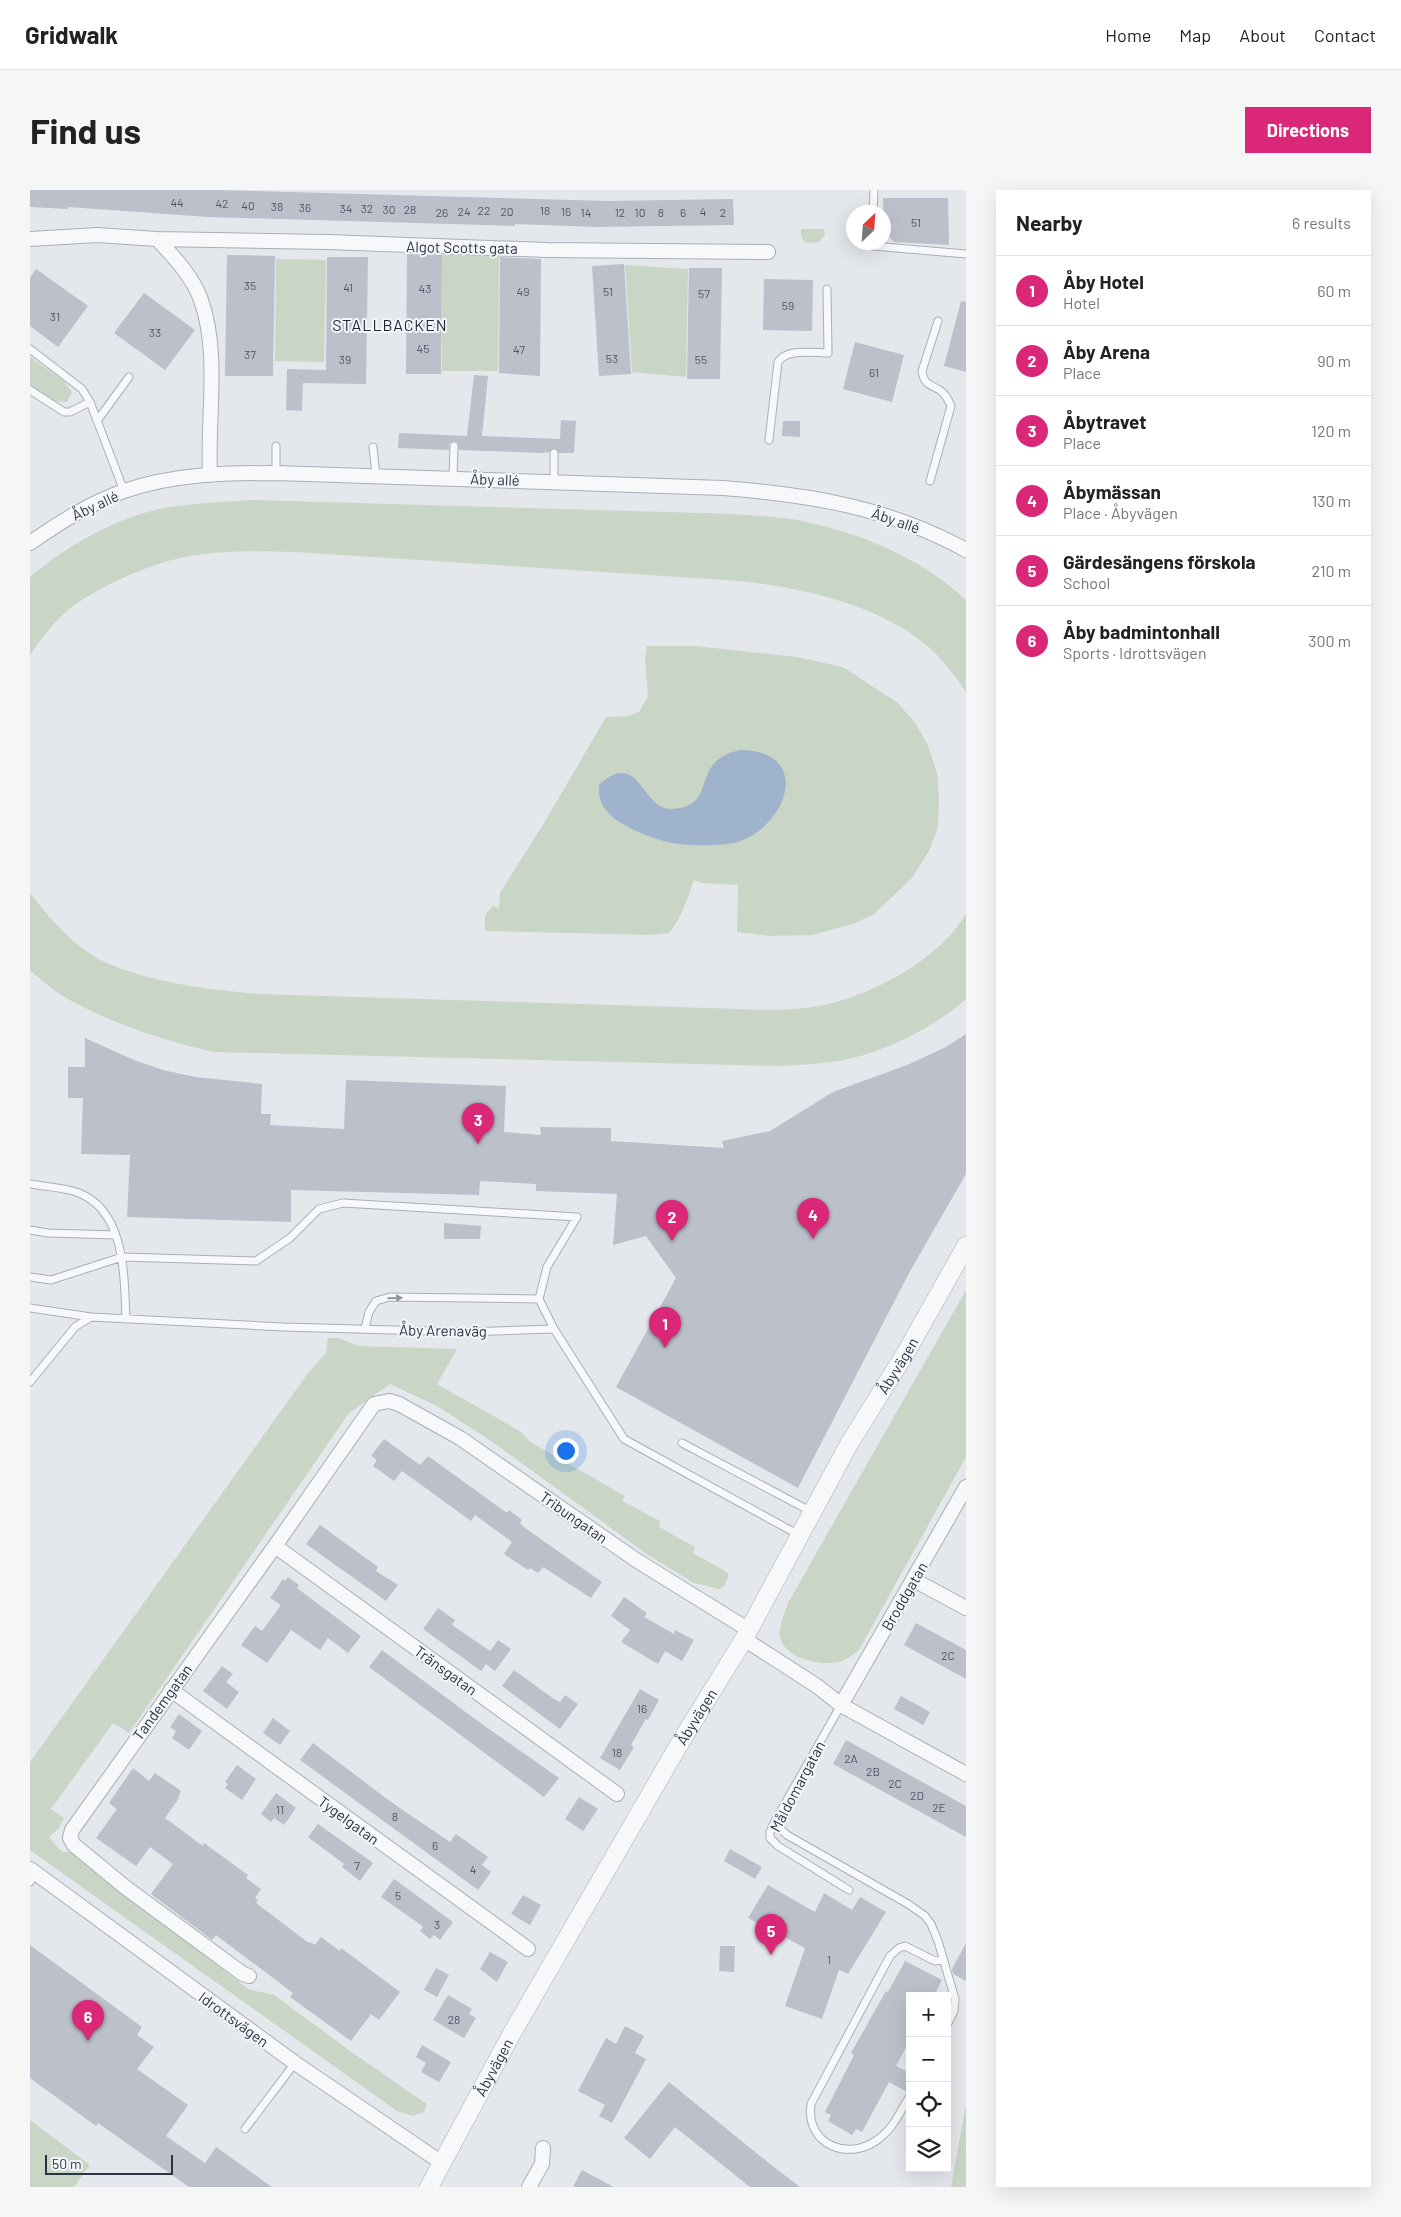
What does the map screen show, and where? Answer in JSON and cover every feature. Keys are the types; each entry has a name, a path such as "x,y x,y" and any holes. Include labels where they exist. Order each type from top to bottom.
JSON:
{"street":[{"name":"Algot Scotts gata","path":"30,238 97,235 157,239 328,242 548,250 768,252"},
{"path":"157,239 182,267 201,299 209,327 211,383 210,475"},
{"name":"Åby allé","path":"30,543 61,522 124,491 169,480 210,475 276,472 723,488 789,493 879,513 915,525 966,550"},
{"name":"Åbyvägen","path":"429,2187 480,2089 680,1743 747,1634 850,1444 905,1354 966,1246"},
{"name":"Tandemgatan","path":"248,1976 125,1887 74,1844 70,1838 77,1821 275,1546 374,1404 389,1401 399,1404"},
{"name":"Tribungatan","path":"399,1404 460,1438 747,1634"},
{"name":"Broddgatan","path":"841,1705 966,1487"},
{"name":"Tränsgatan","path":"275,1546 617,1794"},
{"path":"914,1580 966,1608"},
{"path":"747,1634 841,1705 966,1774"},
{"name":"Tygelgatan","path":"171,1690 528,1949"},
{"name":"Idrottsvägen","path":"32,1875 295,2063 442,2163"},
{"path":"529,2187 542,2164 543,2148"}],"lane":[{"path":"873,205 874,190"},
{"path":"891,248 966,254"},
{"path":"769,440 778,362 781,357 790,353 828,352 827,289"},
{"path":"930,481 951,406 941,391 926,384 923,378 922,371 938,321"},
{"path":"30,349 82,389 90,402 124,491"},
{"path":"97,421 129,377"},
{"path":"30,390 64,412 70,412 90,402"},
{"path":"276,446 276,472"},
{"path":"453,477 454,446"},
{"path":"373,447 376,476"},
{"path":"554,453 554,482"},
{"path":"30,1184 80,1194 98,1206 112,1227 122,1257 126,1318"},
{"path":"30,1277 51,1280 122,1257 256,1261 290,1238 319,1209 343,1204 577,1218 547,1266 539,1299 554,1329 624,1439 799,1536"},
{"path":"30,1230 48,1233 115,1235"},
{"path":"365,1328 369,1312 376,1301 390,1297 539,1299"},
{"name":"Åby Arenaväg","path":"30,1308 91,1317 283,1327 467,1332 554,1329"},
{"path":"30,1382 75,1327 91,1317"},
{"path":"682,1443 812,1512"},
{"name":"Måldomargatan","path":"841,1705 774,1823 770,1832 770,1838 848,1890"},
{"path":"774,1823 787,1835 908,1904 925,1916 931,1924 938,1941 955,1999 954,2011 951,2017"},
{"path":"906,2102 881,2138 866,2147 856,2149 838,2149 829,2145 817,2134 809,2116 811,2104 890,1956 899,1948 905,1946 935,1961 943,1960"},
{"path":"245,2129 295,2063"}],"green space":[{"path":"801,229 824,229 825,235 819,242 806,243 801,237"},
{"path":"442,254 499,254 498,371 442,371"},
{"path":"276,259 326,260 324,362 275,361"},
{"path":"625,265 688,269 686,377 632,372"},
{"path":"30,357 63,380 72,392 67,402 53,401 30,385"},
{"path":"252,500 735,514 789,519 828,527 892,550 931,573 966,600 966,692 938,656 919,639 896,625 846,603 792,589 740,581 296,552 212,553 171,560 140,571 92,594 67,611 47,632 30,655 30,577 60,554 93,534 128,518 164,508"},
{"path":"647,646 695,646 797,657 843,667 898,703 916,724 928,746 937,773 939,797 938,827 929,851 912,878 874,914 853,924 812,935 770,936 737,932 738,885 702,883 694,880 681,914 669,933 650,935 485,931 485,915 493,906 499,908 500,893 547,818 606,717 628,716 639,712 648,696 645,659"},
{"path":"30,893 63,932 96,958 147,977 195,987 260,994 760,1010 824,1005 844,1000 884,983 923,960 940,946 966,914 966,999 921,1031 904,1040 867,1054 832,1062 779,1066 214,1052 136,1030 98,1014 59,993 30,970"},
{"path":"966,1290 966,1457 859,1650 844,1660 831,1663 813,1662 796,1656 783,1645 780,1637 781,1624 788,1603"},
{"path":"328,1338 338,1338 359,1346 457,1349 437,1384 520,1431 530,1442 625,1496 622,1501 660,1521 659,1527 695,1547 693,1553 727,1572 729,1576 724,1586 719,1589 694,1583 648,1555 494,1443 437,1406 390,1384 349,1413 129,1733 113,1723 51,1809 64,1818 59,1828 49,1837 62,1852 72,1852 248,1989 274,1995 357,2056 427,2104 424,2112 413,2116 397,2111 30,1850 30,1762 308,1373 326,1353"},
{"path":"966,2105 966,2187 951,2187"},
{"path":"30,2120 90,2165 74,2187 30,2187"}],"water":[{"path":"740,750 762,753 777,761 784,774 786,788 781,803 772,818 758,831 741,841 722,845 700,845 662,841 634,830 620,822 608,813 601,801 599,785 612,775 623,773 632,776 653,800 661,806 670,809 685,807 695,801 701,793 708,773 714,764 724,756"}],"building":[{"path":"30,190 216,190 609,201 733,199 734,225 596,227 515,224 515,226 208,217 68,207 68,209 30,207"},
{"path":"883,198 948,198 949,245 894,242 891,239 891,205 883,205"},
{"path":"407,254 442,255 441,374 406,374"},
{"path":"227,255 275,256 273,376 225,376"},
{"path":"327,257 368,257 366,384 303,383 302,411 286,410 287,369 326,370"},
{"path":"500,257 541,259 540,376 499,373"},
{"path":"624,264 631,374 599,376 592,266"},
{"path":"689,268 722,268 720,379 687,379"},
{"path":"36,269 88,306 58,347 30,326 30,278"},
{"path":"764,279 813,280 812,331 763,330"},
{"path":"144,293 195,330 165,370 114,333"},
{"path":"961,301 966,302 966,372 944,366"},
{"path":"855,342 904,355 892,402 843,389"},
{"path":"474,375 488,376 482,436 560,439 561,420 576,421 574,453 559,453 554,448 549,452 541,453 459,450 458,443 454,441 449,444 449,450 398,448 399,433 467,436"},
{"path":"783,421 800,421 800,437 782,436"},
{"path":"966,1034 966,1174 909,1273 798,1488 616,1387 676,1278 646,1236 613,1245 617,1194 536,1191 536,1184 480,1181 479,1195 291,1190 291,1222 127,1217 130,1155 81,1154 83,1098 68,1098 68,1067 85,1067 85,1038 134,1060 163,1070 195,1077 262,1084 261,1114 271,1114 270,1125 344,1129 346,1080 506,1086 504,1132 541,1135 540,1127 611,1128 611,1141 724,1148 722,1141 770,1131 833,1092 907,1065 946,1047"},
{"path":"444,1223 481,1226 480,1239 444,1239"},
{"path":"384,1439 420,1465 428,1456 507,1513 509,1510 522,1520 520,1523 525,1528 602,1582 591,1598 543,1567 538,1573 530,1568 528,1570 504,1554 512,1542 475,1515 471,1521 402,1471 394,1481 373,1466 377,1460 371,1456"},
{"path":"320,1525 378,1567 376,1571 398,1585 386,1601 306,1544"},
{"path":"288,1577 299,1585 297,1588 361,1636 348,1653 328,1638 320,1650 291,1630 267,1663 241,1645 255,1626 262,1631 281,1605 270,1598 283,1579 285,1581"},
{"path":"624,1597 647,1613 644,1617 674,1634 675,1630 694,1640 682,1661 665,1651 658,1664 621,1642 630,1630 611,1616"},
{"path":"438,1608 455,1620 452,1625 490,1651 498,1640 511,1649 495,1671 486,1664 481,1671 423,1629"},
{"path":"916,1623 966,1650 966,1679 904,1645"},
{"path":"382,1650 479,1722 559,1778 544,1797 369,1667"},
{"path":"222,1666 233,1674 226,1682 239,1692 227,1709 203,1691"},
{"path":"514,1670 554,1699 560,1702 565,1695 578,1704 560,1729 502,1686"},
{"path":"640,1689 659,1700 631,1745 634,1747 620,1770 600,1758"},
{"path":"901,1696 930,1712 923,1725 894,1709"},
{"path":"179,1714 202,1731 189,1750 172,1738 176,1731 170,1727"},
{"path":"273,1718 290,1731 280,1745 263,1733"},
{"path":"846,1740 966,1806 966,1837 833,1764"},
{"path":"313,1743 391,1802 450,1842 456,1834 488,1857 482,1865 491,1872 478,1890 300,1760"},
{"path":"237,1765 256,1779 242,1800 225,1788 228,1784 225,1782"},
{"path":"133,1768 149,1781 155,1773 181,1791 179,1798 165,1818 203,1846 204,1843 248,1875 246,1878 261,1889 255,1898 258,1900 256,1903 309,1943 315,1945 321,1937 340,1951 341,1948 400,1992 379,2020 371,2014 351,2041 290,1997 293,1993 216,1935 212,1940 151,1894 173,1864 150,1847 136,1866 96,1838 117,1809 109,1803"},
{"path":"276,1793 296,1808 284,1825 274,1818 271,1822 261,1814"},
{"path":"579,1797 598,1809 583,1831 565,1819"},
{"path":"318,1824 373,1863 360,1881 342,1867 344,1864 308,1837"},
{"path":"730,1849 762,1867 755,1879 724,1861"},
{"path":"394,1879 453,1922 440,1940 434,1935 430,1939 420,1931 423,1927 421,1925 381,1897"},
{"path":"768,1885 815,1912 824,1893 852,1910 860,1897 886,1912 848,1974 839,1970 822,2019 785,2006 805,1948 748,1918"},
{"path":"523,1895 541,1905 530,1925 511,1914"},
{"path":"966,1943 966,1981 953,1974 952,1969"},
{"path":"30,1945 142,2027 137,2035 154,2047 137,2069 188,2105 166,2136 205,2163 216,2147 272,2187 189,2187 98,2123 96,2126 30,2078"},
{"path":"720,1946 735,1946 734,1972 719,1971"},
{"path":"490,1952 508,1962 497,1982 480,1969"},
{"path":"905,1961 942,1980 936,1992 906,1992 906,2047 896,2066 906,2071 906,2091 889,2082 862,2132 856,2129 852,2135 828,2121 831,2115 825,2112 854,2055 851,2053 886,1991 888,1992"},
{"path":"436,1968 449,1975 437,1997 424,1990"},
{"path":"448,1995 472,2009 469,2014 476,2018 464,2038 433,2020"},
{"path":"625,2026 644,2036 635,2053 646,2059 612,2123 599,2116 605,2105 578,2091 606,2038 616,2044"},
{"path":"422,2045 451,2062 439,2082 421,2072 426,2063 416,2057"},
{"path":"669,2082 800,2187 750,2187 675,2127 650,2159 624,2138"},
{"path":"582,2170 614,2187 573,2187"}],"place":[{"name":"Åbytravet","path":"478,1144"},
{"name":"Åbymässan","path":"813,1239"},
{"name":"Åby Arena","path":"672,1241"},
{"name":"Åby Hotel","path":"665,1348"},
{"name":"Gärdesängens förskola","path":"771,1955"},
{"name":"Åby badmintonhall","path":"88,2041"}],"district":[{"name":"STALLBACKEN","path":"390,324"}]}
